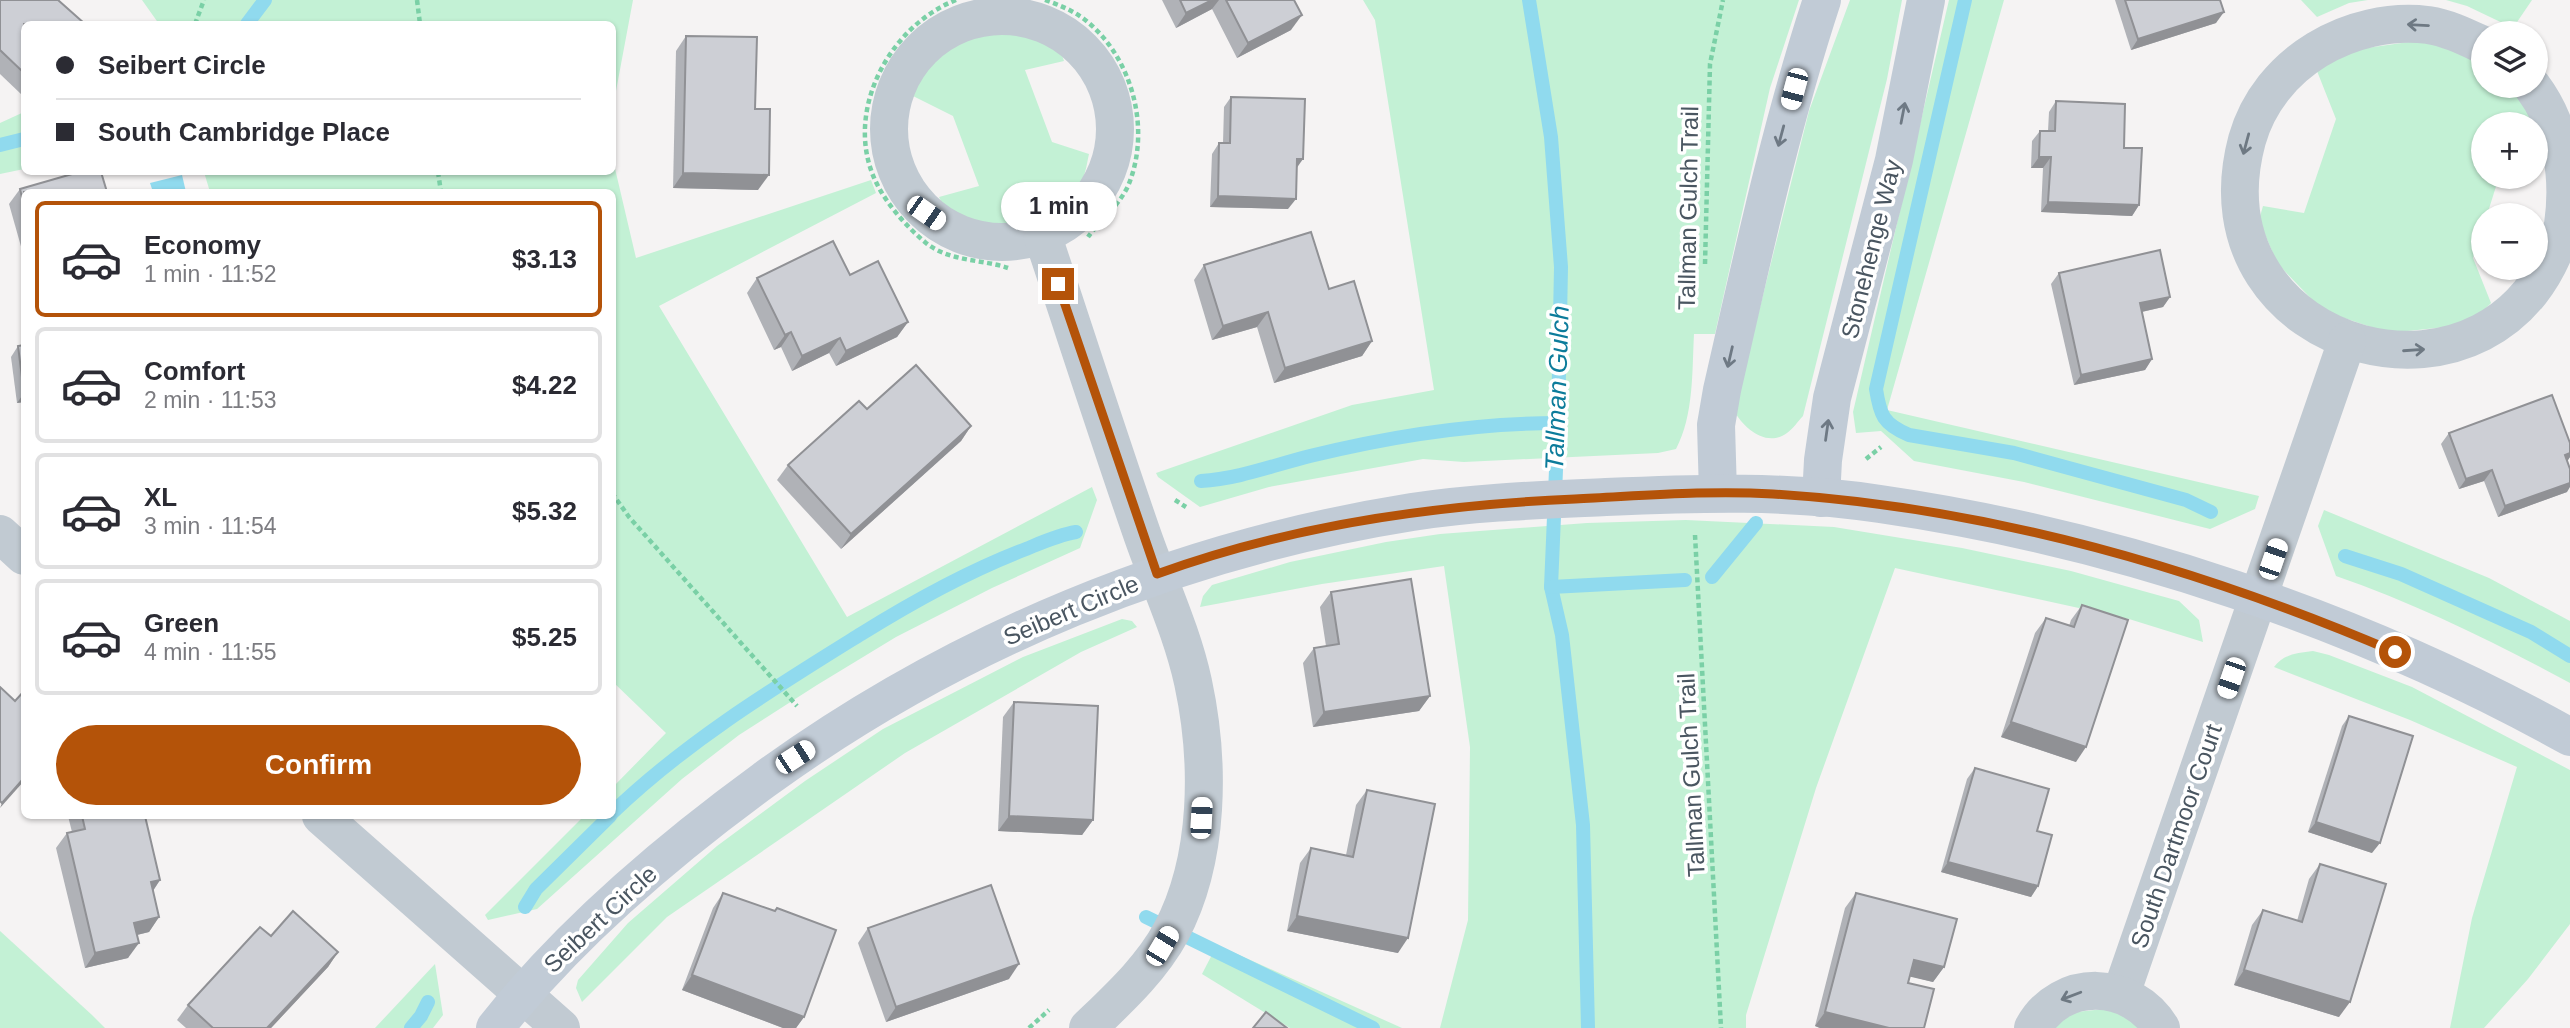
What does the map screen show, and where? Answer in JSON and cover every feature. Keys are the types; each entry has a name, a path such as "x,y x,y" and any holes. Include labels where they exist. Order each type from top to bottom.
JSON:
{"street":[{"path":"1717,493 1716,425 1722,390 1780,140 1822,0"},
{"name":"Stonehenge Way","path":"1821,498 1823,460 1832,398 1894,160 1926,0"},
{"path":"1016,17 1054,29 1086,53 1107,87 1114,116 1114,146 1102,183 1076,214 1060,226 1042,234 1002,242 961,234 926,213 907,189 894,161 889,121 899,82 923,48 939,35 976,19 1016,17"},
{"path":"2471,39 2430,26 2401,24 2346,34 2297,63 2277,83 2261,107 2249,132 2242,160 2242,216 2249,243 2261,269 2278,293 2298,313 2321,329 2347,341 2375,349 2403,351 2432,349 2460,341 2486,330 2510,313 2530,293 2546,269 2566,214 2568,186 2565,158 2558,130 2541,98"},
{"path":"1042,234 1189,668 1200,720 1203,783 1199,838 1189,886 1172,930 1143,972 1088,1028"},
{"name":"South Dartmoor Court","path":"2122,994 2347,341"},
{"name":"Seibert Circle","path":"495,1028 545,970 673,851 795,757 884,702 986,647 1104,593 1202,559 1305,531 1412,512 1490,503 1717,493 1879,503 2028,532 2136,560 2259,599 2420,663 2492,696 2570,737"},
{"path":"0,534 21,553"},
{"path":"324,819 561,1028"},
{"path":"2033,1028 2052,1005 2074,993 2098,990 2122,994 2143,1007 2161,1028"}],"path":[{"path":"196,21 204,0"},
{"path":"417,0 420,21"},
{"path":"956,0 924,16 901,39 882,65 869,98 867,151 877,185 888,202 929,245 965,260 1005,267 1014,272"},
{"path":"1045,0 1070,9 1101,34 1126,74 1136,104 1136,151 1129,184 1120,200 1081,245"},
{"name":"Tallman Gulch Trail","path":"1705,274 1710,64 1723,0"},
{"path":"1865,459 1881,447"},
{"path":"1165,492 1186,507"},
{"path":"616,499 629,517 797,706"},
{"name":"Tallman Gulch Trail","path":"1695,533 1721,1028"},
{"path":"1029,1028 1052,1007"}],"green space":[{"path":"142,0 633,0 616,91 616,21 157,21"},
{"path":"1363,0 1799,0 1770,88 1715,334 1694,334 1689,407 1676,449 1658,453 1464,462 1423,459 1269,487 1200,507 1158,477 1156,473 1352,405 1434,390 1375,20"},
{"path":"1850,0 1902,0 1887,79 1803,416 1787,433 1779,437 1764,437 1744,424 1734,411 1809,111"},
{"path":"1949,0 2004,0 1887,410 2259,496 2255,509 2210,529 2024,482 1914,461 1881,431 1856,433 1853,412"},
{"path":"2301,0 2368,0 2349,3 2317,17"},
{"path":"2446,0 2532,0 2518,21 2498,21 2467,6"},
{"path":"1011,34 1035,38 1060,49 1064,61 1025,70 1052,142 1089,154 1082,180 1057,207 1023,224 999,226 946,211 939,197 979,186 953,116 911,95 930,67 956,46 981,36"},
{"path":"2416,41 2434,44 2471,57 2471,98 2521,98 2528,112 2471,112 2471,189 2495,189 2491,203 2471,203 2471,280 2482,280 2491,303 2478,316 2455,326 2389,333 2323,311 2277,263 2259,220 2263,206 2304,213 2336,119 2317,71 2345,51"},
{"path":"21,113 21,170 0,174 0,123"},
{"path":"616,173 636,258 871,180 876,193 659,306 847,617 1092,487 1097,500 1080,548 992,588 896,637 817,685 739,735 682,779 537,909 488,920 485,915 581,819 616,819 616,784 666,733 616,685 616,189 209,189 205,175 616,175"},
{"path":"2324,510 2489,578 2570,621 2570,683 2455,625 2336,576 2318,526"},
{"path":"1686,520 1834,527 1962,548 2071,571 2179,601 2199,620 2203,642 2129,619 1895,568 1816,788 1746,1015 1746,1028 1440,1028 1468,920 1470,747 1444,566 1322,584 1200,607 1203,596 1212,585 1290,562 1386,542 1440,534 1587,523"},
{"path":"1122,619 1132,621 1137,627 1081,652 905,753 667,917 582,1002 576,988 578,980 628,923 717,846 805,781 883,729 1023,657"},
{"path":"2313,651 2412,687 2570,770 2570,924 2528,979 2484,1028 2450,1028 2472,918 2517,767 2410,720 2274,667 2287,657"},
{"path":"0,931 92,1015 105,1028 0,1028"},
{"path":"1217,945 1402,1028 1290,1028 1202,974"},
{"path":"435,964 443,1015 433,1028 375,1028"},
{"path":"2113,1008 2141,1028 2051,1028 2067,1013"}],"water":[{"path":"182,175 185,189 152,189 150,183"}],"building":[{"path":"0,0 58,0 82,21 21,21 21,70 0,50"},
{"path":"1180,0 1212,0 1186,13"},
{"path":"1226,0 1294,0 1302,15 1248,43"},
{"path":"2125,0 2220,0 2224,12 2138,39"},
{"path":"686,36 757,37 755,109 770,109 769,175 683,173"},
{"path":"1231,97 1305,99 1303,159 1297,159 1296,199 1218,196 1219,143 1230,143"},
{"path":"2056,101 2125,104 2124,148 2142,148 2139,205 2048,202 2051,157 2039,157 2040,131 2055,131"},
{"path":"69,175 102,175 106,189 21,189 21,193 20,189"},
{"path":"1311,232 1329,289 1354,281 1372,341 1285,368 1268,312 1223,326 1204,265"},
{"path":"833,241 850,275 878,261 908,322 846,351 840,338 802,356 791,332 785,335 757,278"},
{"path":"2160,250 2170,297 2140,303 2152,359 2081,375 2059,273"},
{"path":"18,346 21,346 21,370"},
{"path":"916,365 971,426 851,534 788,465 859,401 867,409"},
{"path":"2552,395 2570,443 2570,453 2565,455 2570,469 2570,483 2505,506 2492,470 2466,479 2449,433"},
{"path":"1411,579 1430,696 1324,712 1314,648 1339,644 1331,592"},
{"path":"2082,605 2128,620 2086,747 2011,722 2046,618 2074,627"},
{"path":"0,687 15,701 21,694 21,781 2,803"},
{"path":"1014,702 1098,706 1093,820 1009,816"},
{"path":"2349,716 2413,736 2380,843 2316,822"},
{"path":"1975,768 2049,789 2037,831 2052,835 2038,886 1948,862"},
{"path":"1367,790 1435,804 1408,938 1297,916 1311,848 1353,857"},
{"path":"83,819 146,819 160,880 151,882 159,917 134,923 139,943 95,953 67,833 85,829"},
{"path":"2320,864 2386,884 2350,1002 2244,970 2263,910 2302,922"},
{"path":"991,885 1019,964 896,1007 868,928"},
{"path":"723,893 775,911 777,908 836,930 804,1017 692,975"},
{"path":"1856,893 1957,919 1944,967 1914,960 1908,983 1934,989 1924,1028 1889,1028 1825,1012"},
{"path":"293,911 338,952 267,1028 213,1028 188,1005 260,927 271,936"},
{"path":"1266,1012 1287,1028 1253,1028"}],"waterway":[{"path":"249,21 265,0"},
{"name":"Tallman Gulch","path":"1529,0 1551,137 1561,267 1551,587 1562,635 1583,825 1588,1028"},
{"path":"1965,0 1876,389 1881,412 1893,427 1909,435 2014,453 2186,500 2211,512"},
{"path":"0,145 21,140"},
{"path":"1201,481 1242,475 1371,442 1464,428 1558,423"},
{"path":"1712,577 1756,523"},
{"path":"616,809 670,762 732,717 881,622 983,567 1051,539 1076,532"},
{"path":"2345,556 2401,574 2531,632 2570,656"},
{"path":"1551,587 1685,580"},
{"path":"525,907 536,889 607,819"},
{"path":"1146,917 1373,1028"},
{"path":"411,1028 428,1002"}],"route":[{"path":"1058,284 1157,574 1305,531 1451,506 1663,495 1770,494 1879,503 2082,545 2259,599 2395,652"}]}
